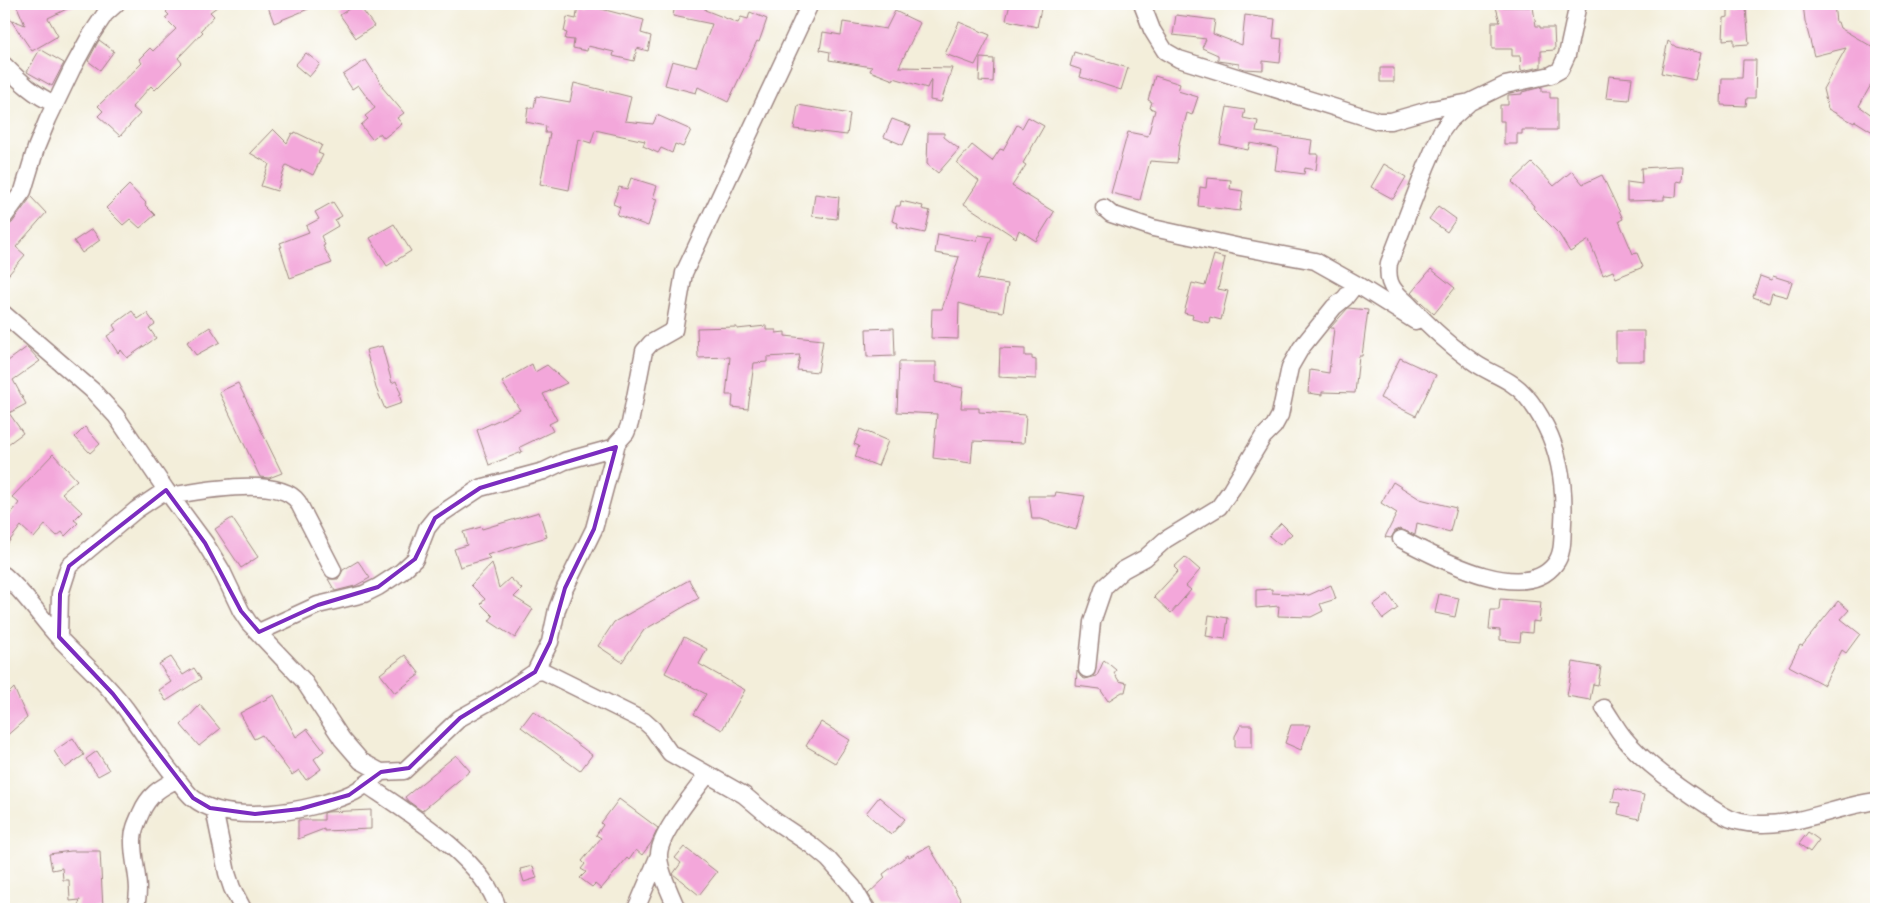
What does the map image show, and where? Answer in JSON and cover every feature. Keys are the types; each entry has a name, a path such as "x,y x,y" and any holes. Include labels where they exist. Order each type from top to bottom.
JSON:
{"street":[{"path":"4,217 23,190 36,148 55,104 88,38 105,14 116,4"},
{"path":"535,672 550,642 557,610 565,588 590,540 616,446 626,433 630,423 644,351 650,343 674,330 684,273 810,4"},
{"path":"1142,4 1152,30 1165,51 1179,59 1378,122 1391,122 1432,109 1470,102 1505,85 1551,75 1560,70 1567,55 1578,4"},
{"path":"4,65 30,91 40,98 55,104"},
{"path":"1439,335 1395,291 1388,274 1389,263 1426,167 1442,132 1449,121 1470,102"},
{"path":"1104,208 1111,214 1153,228 1240,248 1315,261 1439,335 1476,364 1503,377 1525,395 1546,426 1557,454 1563,483 1562,548 1556,563 1546,572 1528,580 1503,580 1479,575 1458,567 1401,539"},
{"path":"1087,669 1092,622 1104,587 1123,570 1145,558 1165,540 1219,507 1263,437 1274,426 1280,415 1290,367 1301,348 1334,307 1345,298 1356,284"},
{"path":"4,314 92,390 131,436 168,493 205,543 249,623 303,680 342,739 360,761 381,772 398,772 409,768 460,718 498,697 535,672 541,671 644,721 653,728 670,752 744,795 775,821 812,845 828,858 853,887 866,909"},
{"path":"259,632 318,605 364,594 378,587 401,572 415,559 427,528 435,518 480,488 544,471 565,461 616,446"},
{"path":"59,637 60,594 69,566 136,510 168,493 234,487 279,489 295,498 333,570"},
{"path":"4,575 125,708 165,765 193,798 214,809 226,812 255,814 300,809 349,795 367,785 381,772"},
{"path":"1604,708 1625,740 1645,759 1682,788 1722,814 1741,822 1761,824 1792,821 1876,801"},
{"path":"636,909 666,834 707,775"},
{"path":"135,909 139,892 133,846 134,827 150,797 161,788 177,780"},
{"path":"367,785 424,824 458,853 480,876 491,892 498,909"},
{"path":"214,809 232,888 244,909"},
{"path":"659,855 661,867 677,909"}],"highlighted area":[{"path":"616,447 594,529 565,588 550,642 535,672 460,718 409,768 381,772 349,795 300,809 255,814 210,808 193,798 113,694 59,637 60,594 69,566 166,490 205,543 241,611 259,632 318,605 378,587 415,559 435,518 480,488"}],"building":[{"path":"16,4 77,4 48,18 58,36 32,51 10,19 25,25"},
{"path":"174,4 221,4 210,12 214,16 201,30 203,32 178,58 182,63 155,90 151,86 132,107 140,114 120,136 98,116 103,111 98,106 142,63 139,59 150,48 153,51 176,29 165,18 169,15 166,12"},
{"path":"267,4 318,4 318,5 274,23"},
{"path":"358,4 374,26 356,38 340,15"},
{"path":"675,4 706,4 705,10 738,23 741,17 748,19 750,12 767,19 759,42 757,41 728,102 698,87 696,93 665,85 672,61 696,67 712,24 673,16"},
{"path":"1010,4 1042,4 1037,27 1006,20"},
{"path":"1803,4 1834,4 1836,22 1838,22 1840,28 1876,49 1876,76 1859,106 1876,118 1876,134 1855,121 1854,123 1828,109 1823,89 1846,48 1814,56 1805,21"},
{"path":"586,5 644,20 641,33 651,36 648,51 637,48 634,61 613,56 614,52 588,46 587,51 573,48 574,40 565,39 567,33 564,32 567,17 576,19 578,6 586,8"},
{"path":"1496,7 1533,7 1536,26 1540,26 1540,28 1554,28 1555,50 1541,51 1541,67 1521,71 1520,56 1512,56 1512,49 1492,49 1492,22 1500,22"},
{"path":"1746,8 1749,44 1734,45 1734,39 1723,40 1724,18 1728,17 1728,9"},
{"path":"895,11 920,23 899,67 952,68 941,102 930,100 931,79 927,88 894,78 893,80 870,71 872,67 829,60 830,52 820,50 823,32 841,35 843,22 886,29"},
{"path":"1176,15 1215,20 1213,34 1242,45 1245,15 1275,19 1273,38 1282,39 1280,63 1263,61 1263,70 1245,69 1239,67 1239,64 1218,61 1218,55 1202,48 1206,39 1173,35"},
{"path":"959,22 990,35 975,65 945,54"},
{"path":"99,40 114,51 100,70 88,61"},
{"path":"1668,41 1676,47 1701,53 1695,80 1661,73"},
{"path":"40,49 64,63 52,86 27,72"},
{"path":"1074,52 1128,68 1121,90 1080,77 1082,70 1070,66"},
{"path":"306,53 320,64 309,77 295,65"},
{"path":"980,58 994,59 993,82 979,81"},
{"path":"366,60 382,87 404,113 397,118 402,124 384,138 380,133 372,139 361,125 368,119 365,116 375,108 358,85 352,89 343,75"},
{"path":"1743,60 1756,60 1755,98 1747,98 1746,106 1721,105 1722,78 1742,78"},
{"path":"1380,68 1394,68 1394,82 1380,82"},
{"path":"1155,76 1180,84 1178,91 1198,97 1192,115 1187,113 1179,144 1177,163 1150,161 1140,200 1111,193 1128,132 1148,136 1155,110 1150,108 1152,102 1148,100"},
{"path":"1609,76 1632,78 1629,100 1606,98"},
{"path":"574,83 631,97 625,121 653,124 657,115 691,130 683,147 675,144 672,153 661,148 658,153 643,146 645,141 595,130 591,143 578,139 569,190 540,184 550,133 545,133 546,126 526,122 528,108 534,108 536,96 570,102"},
{"path":"1542,87 1542,92 1550,92 1550,98 1557,98 1557,130 1522,130 1522,134 1517,134 1517,144 1504,144 1504,121 1500,121 1500,105 1508,105 1508,95 1522,94 1522,92"},
{"path":"798,105 850,114 847,135 794,129"},
{"path":"1227,107 1245,110 1243,118 1258,121 1256,132 1312,140 1310,154 1318,154 1316,170 1305,168 1304,174 1275,170 1278,148 1250,143 1248,150 1220,144"},
{"path":"1028,117 1044,126 1023,163 1026,165 1012,186 1054,212 1036,241 1019,230 1016,238 964,204 979,181 957,163 972,145 992,161 1000,149 1003,150 1017,125 1022,128"},
{"path":"892,119 911,126 903,145 884,137"},
{"path":"273,129 287,143 292,133 294,134 295,132 322,145 318,153 323,155 313,175 301,169 300,172 286,165 277,191 261,186 269,164 250,153"},
{"path":"928,133 944,133 944,137 959,149 938,173 927,164"},
{"path":"1532,163 1554,186 1572,171 1583,184 1602,175 1623,219 1619,221 1633,254 1637,253 1643,267 1616,278 1613,271 1603,275 1589,240 1570,252 1559,234 1533,208 1534,206 1512,182"},
{"path":"1384,164 1406,177 1393,199 1371,187"},
{"path":"1683,166 1682,182 1677,181 1676,197 1664,196 1664,200 1627,201 1627,182 1642,184 1641,168"},
{"path":"631,178 657,186 653,198 657,199 648,226 617,215 620,207 613,204 619,187 627,189"},
{"path":"1207,178 1231,180 1230,189 1243,191 1240,211 1198,206 1200,187 1206,188"},
{"path":"129,185 155,215 140,228 130,219 123,225 106,208"},
{"path":"815,194 839,197 837,219 812,216"},
{"path":"31,197 46,213 16,247 25,255 4,280 4,227 12,223"},
{"path":"901,201 923,206 922,209 930,211 925,233 897,227 898,223 892,221 896,206 900,206"},
{"path":"333,202 342,216 335,220 338,226 321,236 325,245 323,246 332,263 290,278 280,243 309,232 306,226 319,219 315,212"},
{"path":"1438,206 1456,219 1447,232 1429,219"},
{"path":"394,224 411,251 387,266 370,238"},
{"path":"92,229 100,240 82,253 74,241"},
{"path":"938,234 976,241 979,235 992,237 977,279 1008,284 1003,312 959,303 958,339 931,338 932,309 942,309 959,257 935,253"},
{"path":"1214,255 1225,258 1218,289 1228,291 1221,320 1210,317 1209,323 1192,319 1193,315 1184,313 1192,283 1205,286"},
{"path":"1431,269 1455,288 1434,314 1411,293"},
{"path":"1760,276 1771,280 1773,276 1792,282 1787,297 1772,293 1769,303 1753,297"},
{"path":"1348,308 1368,310 1362,356 1359,356 1355,393 1322,392 1322,395 1308,393 1310,370 1329,373 1334,328 1330,328"},
{"path":"132,311 138,319 147,313 155,324 149,328 156,338 127,358 121,350 118,353 107,336 116,330 113,325"},
{"path":"766,326 766,330 776,330 776,333 785,332 785,336 823,340 818,372 797,370 800,355 767,357 767,362 754,363 748,409 732,407 733,395 726,395 730,357 698,358 697,328 737,327 737,329"},
{"path":"210,327 220,342 196,355 187,342"},
{"path":"894,328 895,356 867,357 866,329"},
{"path":"1616,331 1644,331 1644,361 1616,361"},
{"path":"382,346 392,383 396,381 402,403 385,409 376,388 366,350"},
{"path":"27,347 40,361 13,380 26,404 9,413 23,433 4,447 4,364"},
{"path":"1000,348 1025,349 1025,356 1032,356 1032,359 1036,360 1036,379 999,377"},
{"path":"1400,358 1436,375 1416,416 1380,398"},
{"path":"899,362 936,362 936,382 963,388 961,408 979,408 979,412 1026,415 1024,443 973,441 971,463 933,458 937,414 897,412"},
{"path":"532,364 535,372 547,365 567,383 543,394 557,420 549,424 553,431 520,447 522,452 489,465 477,430 520,410 502,382"},
{"path":"238,383 282,473 269,478 260,477 219,392"},
{"path":"85,427 100,444 90,453 75,437"},
{"path":"860,429 888,441 878,466 855,457 859,446 854,444"},
{"path":"53,454 77,480 62,493 82,512 74,520 78,523 65,536 62,532 57,536 45,525 34,538 21,526 4,548 4,523 19,503 12,497"},
{"path":"1393,482 1420,499 1456,508 1450,532 1417,523 1415,535 1400,529 1395,531 1391,538 1385,537 1397,513 1381,503"},
{"path":"1056,492 1085,496 1076,530 1041,519 1032,519 1029,496 1055,496"},
{"path":"539,512 547,537 487,555 490,558 460,567 454,549 467,545 463,532 481,527 482,529"},
{"path":"232,518 258,557 241,568 215,529"},
{"path":"1281,523 1292,534 1280,545 1269,536"},
{"path":"1185,557 1200,570 1186,586 1191,590 1171,613 1154,597 1178,571 1174,567"},
{"path":"358,561 370,578 355,586 335,591 328,579 338,579 343,570"},
{"path":"492,563 499,588 510,578 522,589 514,597 533,609 515,638 489,621 493,616 481,604 485,599 471,585"},
{"path":"689,580 699,598 644,630 622,662 598,646 614,622"},
{"path":"1331,585 1336,599 1320,604 1323,611 1311,617 1278,616 1279,606 1256,608 1256,590 1272,589 1272,593 1309,595"},
{"path":"1388,594 1398,608 1383,619 1373,605"},
{"path":"1439,594 1459,598 1455,617 1435,613"},
{"path":"1500,599 1541,602 1539,622 1533,621 1532,633 1521,632 1520,642 1500,640 1500,630 1489,629 1491,610 1499,610"},
{"path":"1838,601 1849,610 1841,619 1860,634 1846,653 1842,650 1824,685 1789,666 1800,645 1802,646"},
{"path":"1209,615 1228,618 1225,639 1206,636"},
{"path":"684,637 707,649 699,664 745,690 722,730 694,714 706,694 665,673"},
{"path":"405,655 420,674 395,693 380,674"},
{"path":"171,657 183,675 194,668 201,679 166,701 159,690 171,682 159,664"},
{"path":"1104,660 1116,670 1114,673 1119,681 1127,683 1125,692 1108,701 1100,689 1076,686 1077,671 1085,679 1097,676"},
{"path":"1573,662 1601,667 1598,685 1593,684 1590,700 1567,696"},
{"path":"14,688 27,718 4,738 4,698"},
{"path":"274,695 296,737 307,729 324,751 314,759 321,769 306,780 299,770 292,775 262,735 254,739 240,713"},
{"path":"200,705 220,729 199,746 181,725"},
{"path":"533,711 592,755 580,771 521,727"},
{"path":"821,722 850,740 835,763 806,746"},
{"path":"1241,725 1252,725 1252,747 1235,747 1235,736"},
{"path":"1291,725 1310,725 1301,750 1285,743"},
{"path":"73,738 84,755 65,768 54,751"},
{"path":"97,751 109,770 98,776 86,759"},
{"path":"456,755 470,771 422,811 408,801 405,797"},
{"path":"1615,788 1644,795 1639,819 1618,814 1620,803 1612,802"},
{"path":"879,797 905,819 891,835 866,813"},
{"path":"619,799 658,828 651,843 642,855 636,850 601,889 595,884 592,887 580,878 586,872 581,869 585,864 582,861 601,838 596,835 603,825 601,823"},
{"path":"371,810 371,829 324,831 324,829 298,839 298,820 324,820 324,813 327,812"},
{"path":"1808,832 1819,840 1810,852 1799,844"},
{"path":"929,846 963,904 954,909 878,909 868,894 885,878 883,874 908,855 909,857"},
{"path":"684,847 717,872 699,895 673,874 681,863 675,858"},
{"path":"71,851 100,851 103,909 77,909 80,900 70,901 69,880 63,880 62,868 52,870 49,854"},
{"path":"533,866 537,878 524,882 520,869"}]}
